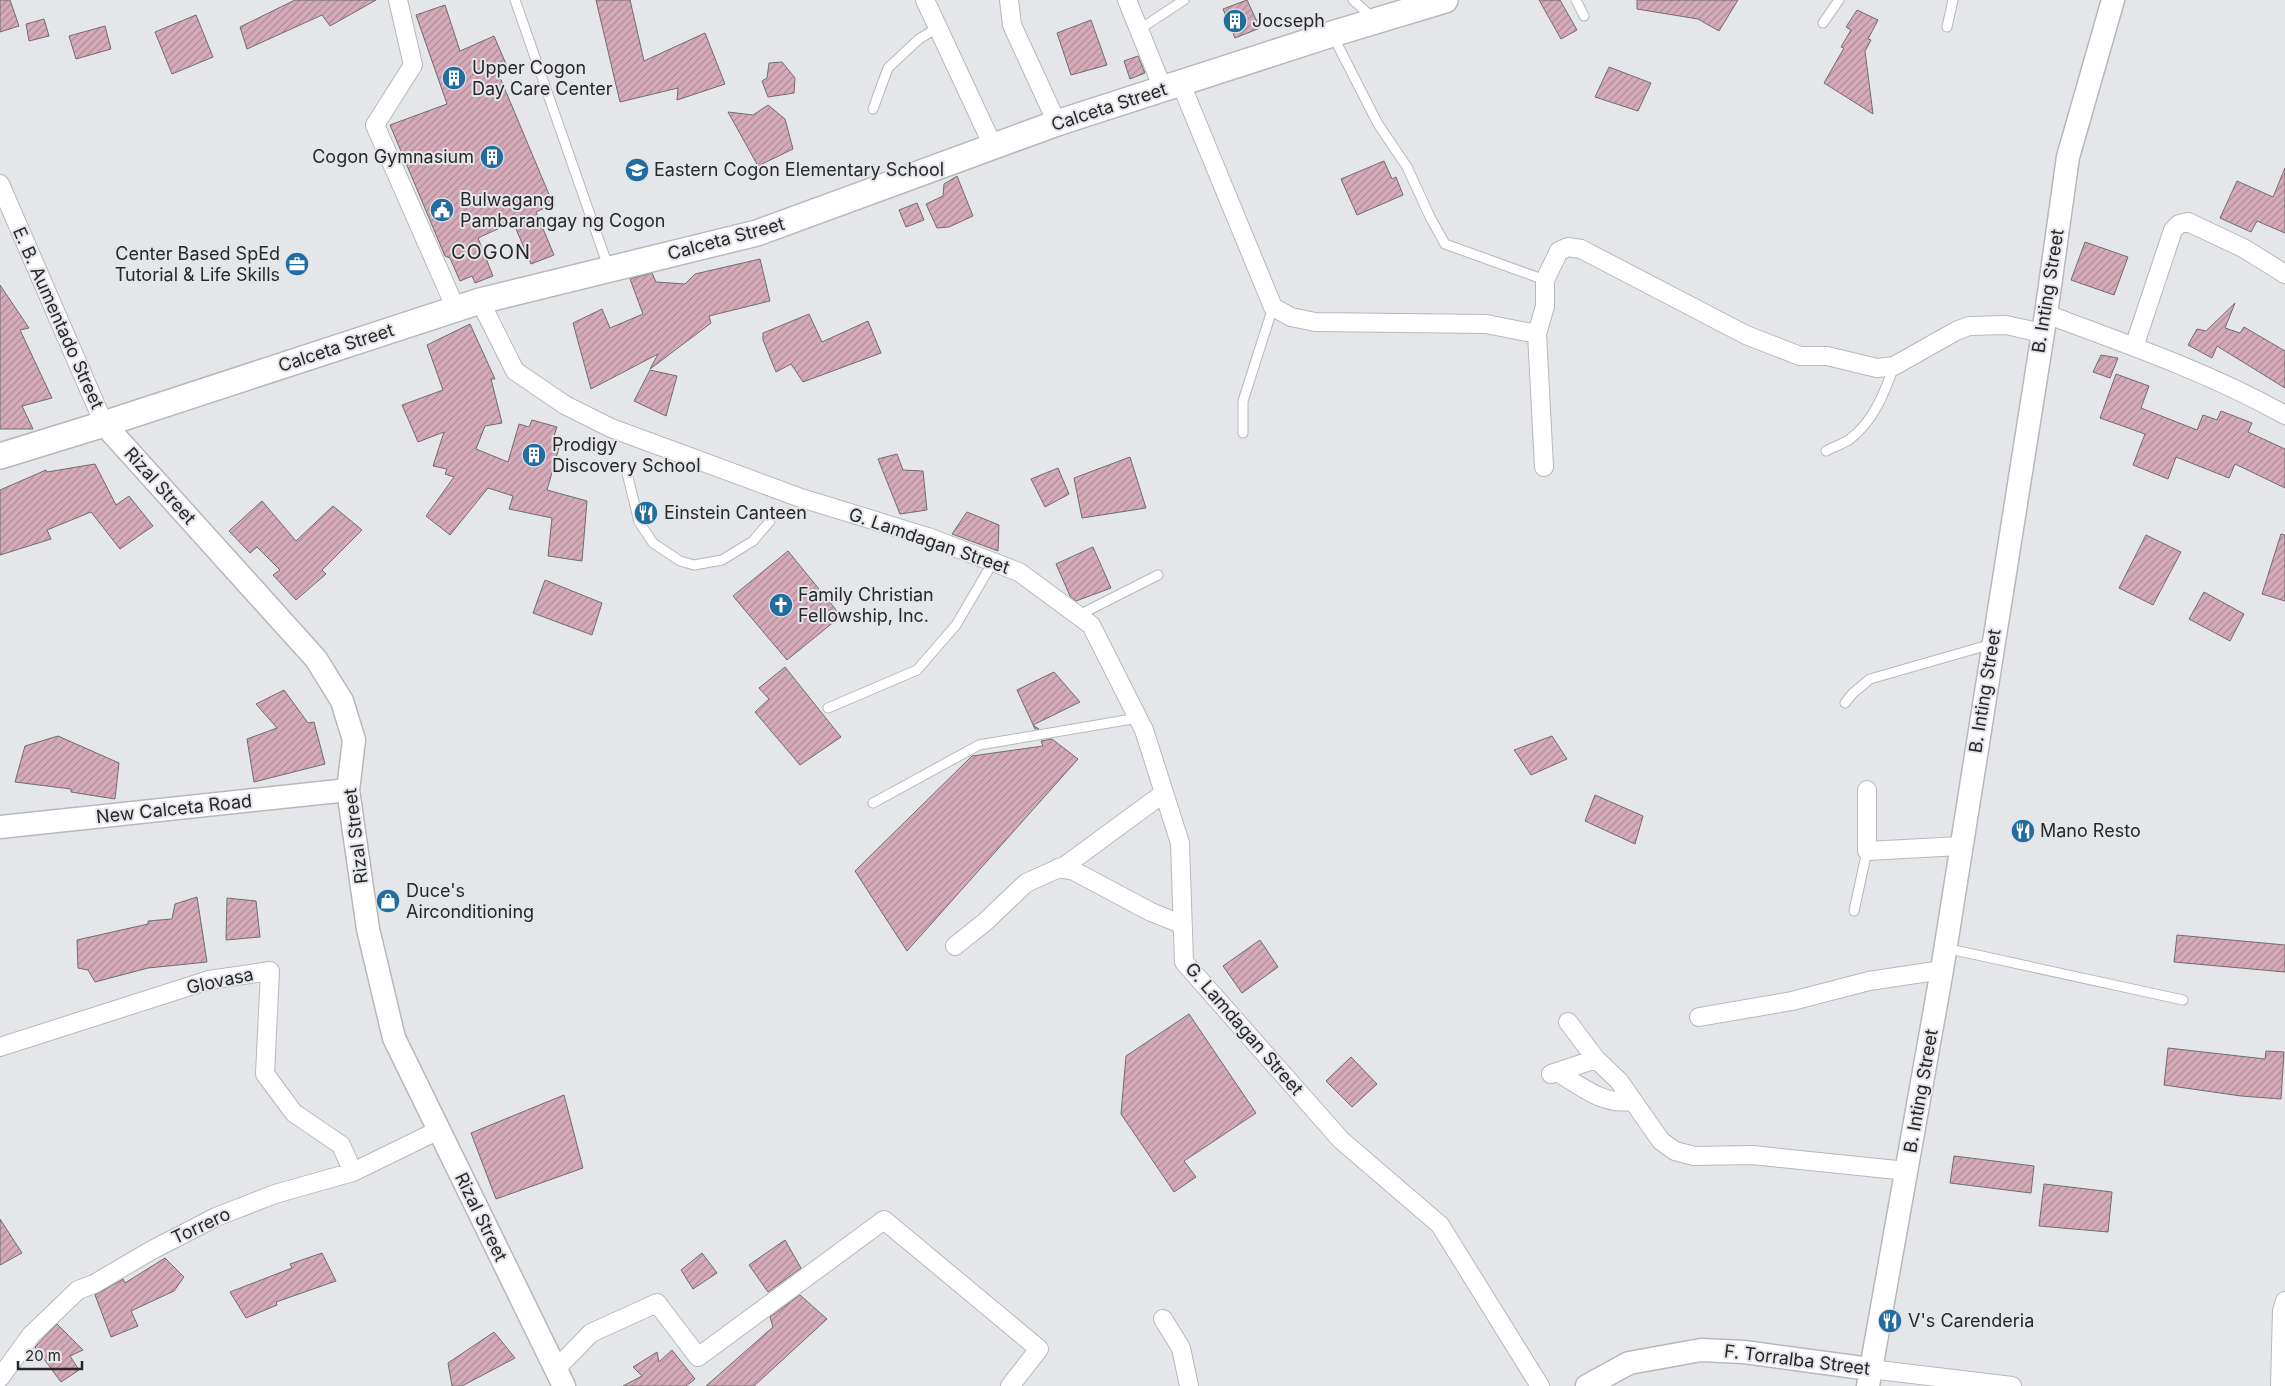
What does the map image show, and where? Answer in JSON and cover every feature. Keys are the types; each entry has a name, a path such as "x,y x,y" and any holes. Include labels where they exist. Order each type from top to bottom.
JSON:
{"main road":[{"name":"Calceta Street","path":"0,456 104,424 480,301 757,233 1056,123 1332,34 1445,0"}],"street":[{"path":"398,0 413,65 375,125 456,309"},
{"path":"925,0 993,146"},
{"path":"1009,0 1012,25 1056,123"},
{"path":"1127,0 1140,29 1172,87 1273,307 1290,317 1315,322 1486,324 1537,334"},
{"name":"B. Inting Street","path":"1869,1377 1942,970 1960,846 2044,323 2068,157 2113,0"},
{"name":"E. B. Aumentado Street","path":"0,184 104,424"},
{"path":"2134,347 2174,230 2179,224 2188,222 2246,249 2285,274"},
{"path":"1544,467 1537,334 1545,306 1545,280 1559,251 1568,247 1581,249 1746,335 1800,356 1827,356 1877,368 1894,366 1956,331 1969,326 2044,323 2134,347 2254,397 2285,415"},
{"name":"G. Lamdagan Street","path":"480,301 515,371 580,413 611,428 798,497 928,538 1018,572 1091,624 1144,730 1180,843 1181,924 1184,962 1341,1140 1440,1225 1540,1386"},
{"name":"Rizal Street","path":"104,424 316,659 342,701 354,740 348,790 368,928 394,1038 560,1378"},
{"name":"New Calceta Road","path":"0,827 348,790"},
{"path":"1867,790 1867,851 1960,846"},
{"path":"955,946 985,922 1026,883 1066,865 1164,793"},
{"path":"1058,868 1074,871 1151,912 1181,924"},
{"path":"1699,1017 1792,1000 1869,981 1942,970"},
{"name":"Glovasa","path":"0,1047 209,980 270,971 265,1074 294,1112 341,1145 352,1172"},
{"path":"1568,1022 1596,1059 1619,1081 1661,1141 1675,1151 1694,1156 1752,1155 1907,1171"},
{"path":"1596,1059 1554,1073 1597,1096 1617,1103 1631,1100"},
{"name":"Torrero","path":"0,1378 31,1335 78,1290 94,1284 152,1250 216,1217 275,1194 352,1172 439,1130"},
{"path":"560,1378 591,1333 657,1303 698,1357 884,1220 1039,1348 1010,1386"},
{"path":"2280,1386 2282,1311 2285,1301"},
{"path":"1163,1319 1181,1348 1189,1386"},
{"name":"F. Torralba Street","path":"1587,1386 1629,1363 1701,1350 1744,1352 1869,1377 2012,1386"}],"lane":[{"path":"515,0 610,269"},
{"path":"1140,29 1184,0"},
{"path":"1353,0 1376,21"},
{"path":"1576,0 1584,16"},
{"path":"1823,23 1839,0"},
{"path":"1947,27 1953,0"},
{"path":"874,110 888,68 919,39 937,28"},
{"path":"1332,34 1378,124 1407,167 1430,217 1445,244 1545,280"},
{"path":"1243,433 1243,401 1273,307"},
{"path":"1826,451 1850,438 1873,413 1885,392 1894,366"},
{"path":"626,469 640,522 653,543 680,561 694,565 722,560 753,541 770,521"},
{"path":"828,708 917,670 956,625 993,562"},
{"path":"1079,616 1158,575"},
{"path":"1845,704 1853,693 1870,679 1992,644"},
{"path":"873,803 979,745 1138,718"},
{"path":"1854,911 1867,851"},
{"path":"1945,948 2183,1000"}],"building":[{"path":"0,0 10,0 19,26 0,32"},
{"path":"295,0 376,0 330,26 322,15 247,49 240,27"},
{"path":"596,0 630,0 644,61 705,33 725,84 677,100 678,88 620,102"},
{"path":"1247,0 1260,28 1235,38 1223,9"},
{"path":"1539,0 1560,0 1577,30 1561,39"},
{"path":"1637,0 1738,0 1719,31 1698,19 1637,9"},
{"path":"445,5 460,51 494,36 506,64 496,68 553,204 536,212 554,255 531,264 513,222 478,238 493,276 475,283 472,276 460,281 450,258 445,256 390,125 447,104 416,15"},
{"path":"1857,10 1878,20 1868,39 1871,40 1865,51 1873,114 1824,83 1844,48 1841,47 1851,30 1846,27"},
{"path":"196,15 213,57 172,74 155,32"},
{"path":"44,19 49,36 29,41 26,24"},
{"path":"1091,20 1107,65 1071,75 1057,33"},
{"path":"105,26 111,49 76,59 69,36"},
{"path":"1138,56 1145,73 1130,79 1124,61"},
{"path":"782,62 795,78 794,93 768,97 762,81 767,78 769,63"},
{"path":"1609,67 1651,83 1638,111 1595,97"},
{"path":"768,105 785,119 793,149 758,166 728,112 753,115"},
{"path":"1384,161 1392,179 1396,177 1403,195 1357,215 1341,179"},
{"path":"2285,168 2285,233 2257,221 2251,232 2220,218 2237,181 2273,197"},
{"path":"957,176 973,216 949,227 937,228 926,204 943,196 944,184"},
{"path":"917,203 924,220 906,227 899,210"},
{"path":"2085,242 2128,257 2114,295 2071,280"},
{"path":"760,259 770,301 709,316 711,323 650,369 658,354 591,389 573,323 602,309 610,328 643,314 630,279 652,273 656,282 685,284 695,274"},
{"path":"0,285 29,328 20,330 52,398 22,406 33,429 0,429"},
{"path":"2235,303 2225,328 2240,333 2244,327 2285,351 2285,388 2217,346 2212,358 2188,345 2197,329 2206,331"},
{"path":"809,314 822,342 868,321 881,353 803,382 791,364 776,372 763,340 763,333"},
{"path":"470,324 495,379 491,379 502,423 485,426 476,449 508,462 519,424 529,427 532,420 557,427 552,442 560,444 547,490 587,501 582,561 548,556 552,518 509,509 513,496 488,488 450,535 426,516 454,477 445,474 447,469 433,466 444,432 418,442 402,405 443,390 427,345"},
{"path":"2101,355 2118,358 2110,378 2093,372"},
{"path":"650,370 677,376 666,416 634,401"},
{"path":"2116,374 2149,386 2141,408 2197,430 2203,415 2217,420 2221,411 2252,423 2248,432 2285,449 2285,488 2235,464 2229,478 2176,457 2168,479 2133,465 2145,434 2100,418"},
{"path":"897,454 903,470 923,471 927,510 900,514 878,459"},
{"path":"1130,457 1146,508 1082,518 1074,478"},
{"path":"95,464 116,505 129,496 153,526 120,549 91,512 47,530 51,539 0,555 0,490 46,470 47,472"},
{"path":"1058,468 1069,494 1045,507 1031,479"},
{"path":"262,501 296,541 333,506 362,530 322,570 326,574 296,600 273,575 280,570 257,547 250,553 229,531"},
{"path":"967,512 999,525 998,551 952,534"},
{"path":"2281,534 2285,535 2285,601 2262,594"},
{"path":"2146,535 2181,552 2153,605 2119,588"},
{"path":"1093,547 1111,588 1076,601 1070,596 1056,564"},
{"path":"788,551 841,616 787,660 733,596"},
{"path":"545,580 602,603 592,635 533,613"},
{"path":"2204,592 2244,614 2230,641 2189,619"},
{"path":"785,667 841,737 800,765 755,712 769,699 759,688"},
{"path":"1054,672 1080,702 1033,725 1017,690"},
{"path":"284,690 308,723 314,722 325,764 254,782 247,739 277,728 256,704"},
{"path":"58,736 119,763 115,799 71,792 71,789 15,782 25,746"},
{"path":"1552,736 1567,759 1531,775 1514,750"},
{"path":"1052,739 1078,759 907,951 855,871 972,756 1043,746 1041,741"},
{"path":"1595,795 1643,816 1635,844 1585,821"},
{"path":"197,897 207,962 148,968 95,982 88,970 78,968 77,940 148,924 148,921 172,919 175,904"},
{"path":"227,898 256,901 260,937 226,940"},
{"path":"2177,935 2285,945 2285,972 2174,962"},
{"path":"1260,940 1278,967 1242,993 1223,966"},
{"path":"1189,1014 1256,1113 1184,1161 1196,1177 1174,1192 1121,1114 1126,1056"},
{"path":"2168,1048 2265,1059 2266,1051 2284,1052 2281,1099 2241,1096 2164,1085"},
{"path":"1351,1057 1377,1084 1352,1107 1326,1081"},
{"path":"564,1095 583,1168 496,1199 471,1133"},
{"path":"1954,1156 2034,1166 2031,1193 1950,1183"},
{"path":"2044,1184 2112,1192 2108,1232 2039,1226"},
{"path":"0,1219 22,1253 0,1265"},
{"path":"785,1240 801,1268 768,1292 749,1265"},
{"path":"322,1253 336,1281 276,1302 277,1305 246,1318 230,1292 292,1268 290,1264"},
{"path":"702,1253 717,1273 693,1289 681,1270"},
{"path":"165,1258 184,1277 174,1291 131,1311 138,1326 111,1337 95,1295 123,1279 125,1283"},
{"path":"800,1295 827,1319 754,1386 706,1386 773,1327 770,1317"},
{"path":"57,1324 83,1350 70,1356 79,1370 61,1382 35,1347"},
{"path":"494,1332 515,1358 462,1386 452,1386 448,1363"},
{"path":"672,1350 695,1379 686,1386 623,1386 642,1376 633,1367 657,1352 659,1362"}],"place":[{"name":"Jocseph","path":"1235,21"},
{"name":"Upper Cogon Day Care Center","path":"454,78"},
{"name":"Cogon Gymnasium","path":"492,157"},
{"name":"Eastern Cogon Elementary School","path":"637,170"},
{"name":"Bulwagang Pambarangay ng Cogon","path":"442,210"},
{"name":"Center Based SpEd Tutorial & Life Skills","path":"297,264"},
{"name":"Prodigy Discovery School","path":"534,455"},
{"name":"Einstein Canteen","path":"646,513"},
{"name":"Family Christian Fellowship, Inc.","path":"781,605"},
{"name":"Mano Resto","path":"2023,831"},
{"name":"Duce's Airconditioning","path":"388,901"},
{"name":"V's Carenderia","path":"1890,1321"}],"district":[{"name":"COGON","path":"491,252"}]}
